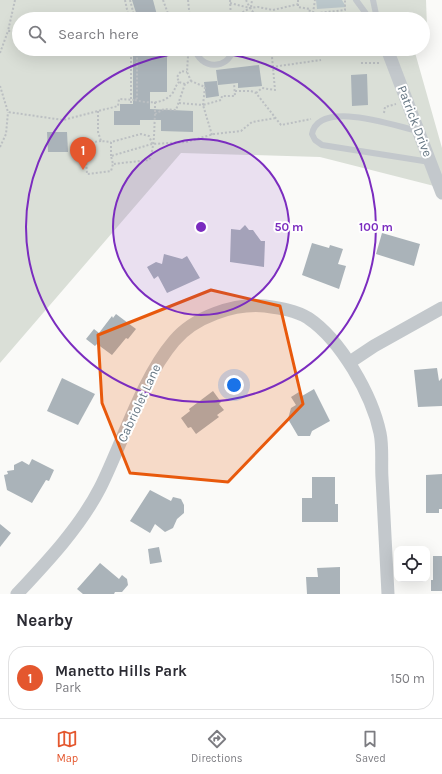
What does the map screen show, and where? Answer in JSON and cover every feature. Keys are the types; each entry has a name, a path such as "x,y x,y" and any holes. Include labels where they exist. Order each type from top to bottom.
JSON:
{"street":[{"name":"Patrick Drive","path":"389,56 420,131 442,193"},
{"name":"Cabriolet Lane","path":"17,594 37,573 82,518 99,489 157,362 175,339 199,320 226,310 257,306 283,308 307,318 331,337 350,362 372,407 381,434 388,594"},
{"path":"350,362 374,346 442,308"}],"lane":[{"path":"356,0 365,12"},
{"path":"372,0 375,12"},
{"path":"199,56 202,61 214,66 226,62 230,56"},
{"path":"420,131 351,116 339,115 329,117 316,125 312,134 315,140 322,145 431,162"}],"path":[{"path":"12,12 15,0"},
{"path":"125,0 128,12"},
{"path":"130,0 133,12"},
{"path":"163,0 167,12"},
{"path":"188,0 189,12"},
{"path":"230,0 231,12"},
{"path":"246,0 253,12"},
{"path":"243,12 250,8 252,0"},
{"path":"298,0 298,8 310,9 309,12"},
{"path":"313,12 315,0"},
{"path":"324,12 345,10 345,0"},
{"path":"230,4 273,10 299,4"},
{"path":"0,53 8,31 12,13"},
{"path":"131,56 131,104"},
{"path":"135,100 137,98 137,56"},
{"path":"188,56 187,72 191,81 205,87 203,104 212,135"},
{"path":"256,93 262,88 275,90 271,56"},
{"path":"354,62 376,64 385,56"},
{"path":"272,67 326,60"},
{"path":"8,112 63,120 118,106 119,99 135,100 150,104 166,98 173,93 179,82 177,77 182,71 187,72"},
{"path":"179,82 185,84 191,81"},
{"path":"179,103 203,104 221,100 222,96 235,96 234,83"},
{"path":"155,114 164,109 176,110 185,84"},
{"path":"0,86 8,112 6,134 0,147"},
{"path":"235,91 251,91 256,93 281,125 309,119 329,117"},
{"path":"113,164 149,160 152,155 155,102"},
{"path":"98,111 98,132 101,141"},
{"path":"111,156 152,144 186,142 212,135 241,131 252,122 276,118"},
{"path":"111,142 111,156 113,164 111,171 87,174 85,143 101,141 111,142 141,134 150,136 152,144"}],"highlighted area":[{"path":"211,290 280,306 303,404 228,482 130,473 102,403 98,335"}],"shaded area":[{"path":"0,0 426,0 426,12 12,12 12,56 416,56 442,148 442,188 320,157 181,153 0,363"},
{"path":"316,0 342,0 346,7 317,9"}],"building":[{"path":"132,0 153,0 156,12 136,12"},
{"path":"133,56 167,56 167,92 150,92 150,109 193,111 193,132 161,131 161,120 140,120 140,125 114,125 114,111 120,111 120,104 133,104"},
{"path":"259,65 262,86 238,88 238,83 218,85 216,70"},
{"path":"367,74 368,105 352,106 351,75"},
{"path":"217,81 219,96 206,98 204,82"},
{"path":"47,132 67,132 68,152 48,152"},
{"path":"245,225 249,230 253,230 261,241 265,241 264,267 230,262 231,229 240,230"},
{"path":"382,233 420,244 414,266 376,254"},
{"path":"312,243 329,248 330,245 343,249 338,264 346,266 339,289 302,275"},
{"path":"164,254 182,259 187,256 200,278 167,293 158,276 154,279 147,267 156,262 162,264"},
{"path":"116,314 136,329 128,339 126,338 112,355 97,344 95,346 86,339 94,329 99,333 112,316 113,318"},
{"path":"437,368 439,381 442,378 442,406 418,407 414,370"},
{"path":"62,378 95,394 78,425 47,411"},
{"path":"314,389 330,421 312,431 310,436 298,436 288,419 291,408 296,405 291,397 299,392 302,396"},
{"path":"213,391 221,402 219,404 224,410 217,415 219,417 196,434 191,427 188,428 181,418 190,411 189,409"},
{"path":"32,459 54,470 49,481 46,480 32,503 7,490 4,475 8,474 7,471 14,470 14,465 22,461 29,465"},
{"path":"442,474 442,509 439,509 439,513 426,513 426,475"},
{"path":"312,477 335,477 335,504 338,504 338,522 302,522 302,498 312,498"},
{"path":"150,490 171,501 173,497 181,499 184,505 184,513 177,519 173,528 165,532 155,524 150,533 130,521"},
{"path":"0,524 11,533 0,547"},
{"path":"159,547 162,562 150,564 148,549"},
{"path":"433,556 442,556 442,591 431,591 431,580 433,580"},
{"path":"100,563 119,579 122,575 127,579 128,585 122,592 115,592 114,594 83,594 77,589"},
{"path":"340,567 340,594 307,594 306,577 318,577 317,568"}],"place":[{"name":"Manetto Hills Park","path":"83,170"}]}
